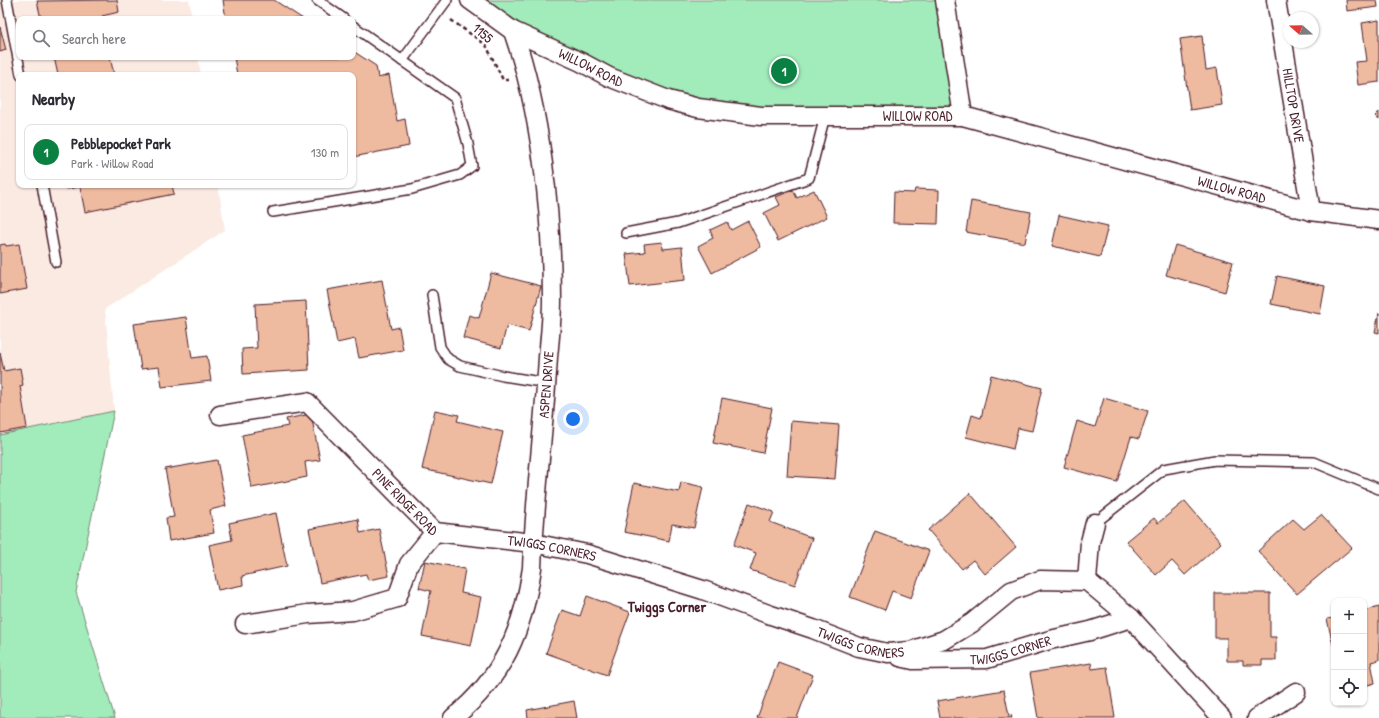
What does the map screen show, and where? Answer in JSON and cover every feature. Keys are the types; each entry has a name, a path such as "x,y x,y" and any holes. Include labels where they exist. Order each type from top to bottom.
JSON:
{"street":[{"name":"WILLOW ROAD","path":"470,0 513,31 581,62 609,78 668,100 730,113 761,116 962,116 1311,211 1379,220"},
{"path":"945,0 962,116"},
{"name":"HILLTOP DRIVE","path":"1276,0 1311,211"},
{"name":"ASPEN DRIVE","path":"453,718 466,708 487,684 505,658 519,630 528,599 532,568 552,300 550,237 534,111 513,31"},
{"name":"PINE RIDGE ROAD","path":"220,415 307,402 435,532 409,564 397,598 353,611 308,614 245,624"},
{"path":"1095,524 1090,542 1087,581 1131,618 1222,718"},
{"name":"TWIGGS CORNERS","path":"435,532 533,543 587,554 643,571 813,629 859,647 888,653 910,652 944,640 972,623 1011,591 1040,580 1087,581"},
{"name":"TWIGGS CORNER","path":"888,653 913,660 987,659 1050,640 1090,631 1131,618"},
{"path":"1257,718 1296,692"}],"lane":[{"path":"7,0 16,48"},
{"path":"317,0 340,16"},
{"path":"402,61 447,0"},
{"path":"272,212 412,189 460,175 472,166 468,144 455,98 356,28"},
{"path":"18,60 20,72"},
{"path":"626,233 678,223 808,178 825,116"},
{"path":"43,188 56,262"},
{"path":"432,295 440,346 448,359 460,366 496,375 547,383"},
{"path":"1095,524 1164,469 1215,460 1314,462 1379,489"}],"path":[{"name":"1155","path":"438,11 486,45 503,80 526,80"}],"shaded area":[{"path":"0,0 189,0 192,16 16,16 16,60 198,60 200,72 16,72 16,188 218,188 225,230 105,309 114,411 0,436"}],"green space":[{"path":"470,0 945,0 963,116 713,110 513,31"},
{"path":"114,411 76,592 115,718 0,718 0,435"}],"building":[{"path":"117,0 119,12 102,16 40,16 37,1"},
{"path":"223,0 274,0 298,16 226,16"},
{"path":"1346,0 1377,0 1378,7 1347,11"},
{"path":"1379,20 1379,82 1358,85 1355,62 1367,61 1362,23"},
{"path":"0,27 6,50 0,52"},
{"path":"1202,36 1206,70 1217,68 1222,105 1190,110 1180,39"},
{"path":"356,53 376,66 378,78 389,75 397,121 405,119 409,146 356,156 356,72 236,72 234,60 356,60"},
{"path":"55,60 111,60 113,72 57,72"},
{"path":"1379,112 1379,120 1375,116"},
{"path":"80,188 173,188 174,194 85,212"},
{"path":"915,189 939,190 938,224 893,223 894,192 914,193"},
{"path":"793,190 797,198 814,190 827,217 778,241 764,213 780,205 776,197"},
{"path":"971,201 1031,212 1025,243 966,232"},
{"path":"1059,215 1108,226 1100,257 1052,246"},
{"path":"748,221 761,247 712,273 698,246 713,238 710,230 727,222 731,230"},
{"path":"662,242 663,249 682,247 685,280 630,286 626,254 645,252 644,244"},
{"path":"5,244 6,246 19,244 27,289 0,294 0,245"},
{"path":"1175,245 1233,262 1225,292 1166,275"},
{"path":"491,273 541,286 529,331 507,325 501,348 463,338 469,315 479,318"},
{"path":"1277,276 1325,286 1320,314 1271,304"},
{"path":"382,280 391,329 399,327 403,350 359,358 355,339 337,343 327,290"},
{"path":"306,301 309,370 243,374 242,349 257,348 255,304"},
{"path":"1379,313 1379,333 1375,332"},
{"path":"186,317 192,358 207,356 211,381 162,387 159,367 141,369 134,324"},
{"path":"0,353 4,371 20,368 23,385 20,386 27,428 0,433"},
{"path":"991,375 1042,388 1032,431 1018,428 1013,449 966,437 972,415 981,418"},
{"path":"722,398 772,408 763,453 713,443"},
{"path":"1104,398 1148,411 1139,439 1131,437 1117,482 1064,467 1077,421 1095,427"},
{"path":"435,410 459,415 457,421 503,432 491,484 422,469"},
{"path":"311,414 320,460 305,462 307,477 252,488 242,435 288,426 286,419"},
{"path":"791,421 839,425 835,479 787,476"},
{"path":"217,460 226,506 210,510 214,533 169,541 166,518 174,517 165,469"},
{"path":"681,482 703,487 694,528 672,524 669,541 624,532 634,483 679,492"},
{"path":"970,493 1016,547 985,574 973,560 962,569 928,530"},
{"path":"1185,501 1221,543 1185,575 1172,561 1156,575 1126,541 1154,518 1158,523"},
{"path":"749,503 774,512 770,522 812,538 795,585 750,570 756,553 734,545"},
{"path":"276,513 287,566 242,576 243,585 218,590 209,545 232,540 229,523"},
{"path":"1321,515 1352,548 1297,594 1258,551 1293,519 1304,529"},
{"path":"358,519 360,533 379,529 389,576 368,580 366,574 320,583 309,529"},
{"path":"875,531 929,551 911,598 892,591 885,610 850,597"},
{"path":"425,561 465,569 461,593 481,597 471,646 422,636 431,591 419,588"},
{"path":"1215,593 1270,593 1270,637 1276,637 1276,660 1262,660 1262,665 1243,665 1243,661 1227,661 1227,638 1215,638"},
{"path":"587,596 630,612 607,675 546,653 562,610 580,616"},
{"path":"1379,607 1379,660 1371,662 1375,683 1367,685 1367,634 1367,610"},
{"path":"1331,618 1331,636 1327,619"},
{"path":"778,662 813,675 797,718 757,718"},
{"path":"1091,663 1092,669 1107,667 1115,718 1038,718 1030,673"},
{"path":"1004,690 1009,716 1011,715 1012,718 940,718 937,701"},
{"path":"574,701 577,718 528,718 527,710"}],"place":[{"name":"Pebblepocket Park","path":"784,71"}],"district":[{"name":"Twiggs Corner","path":"667,607"}]}
